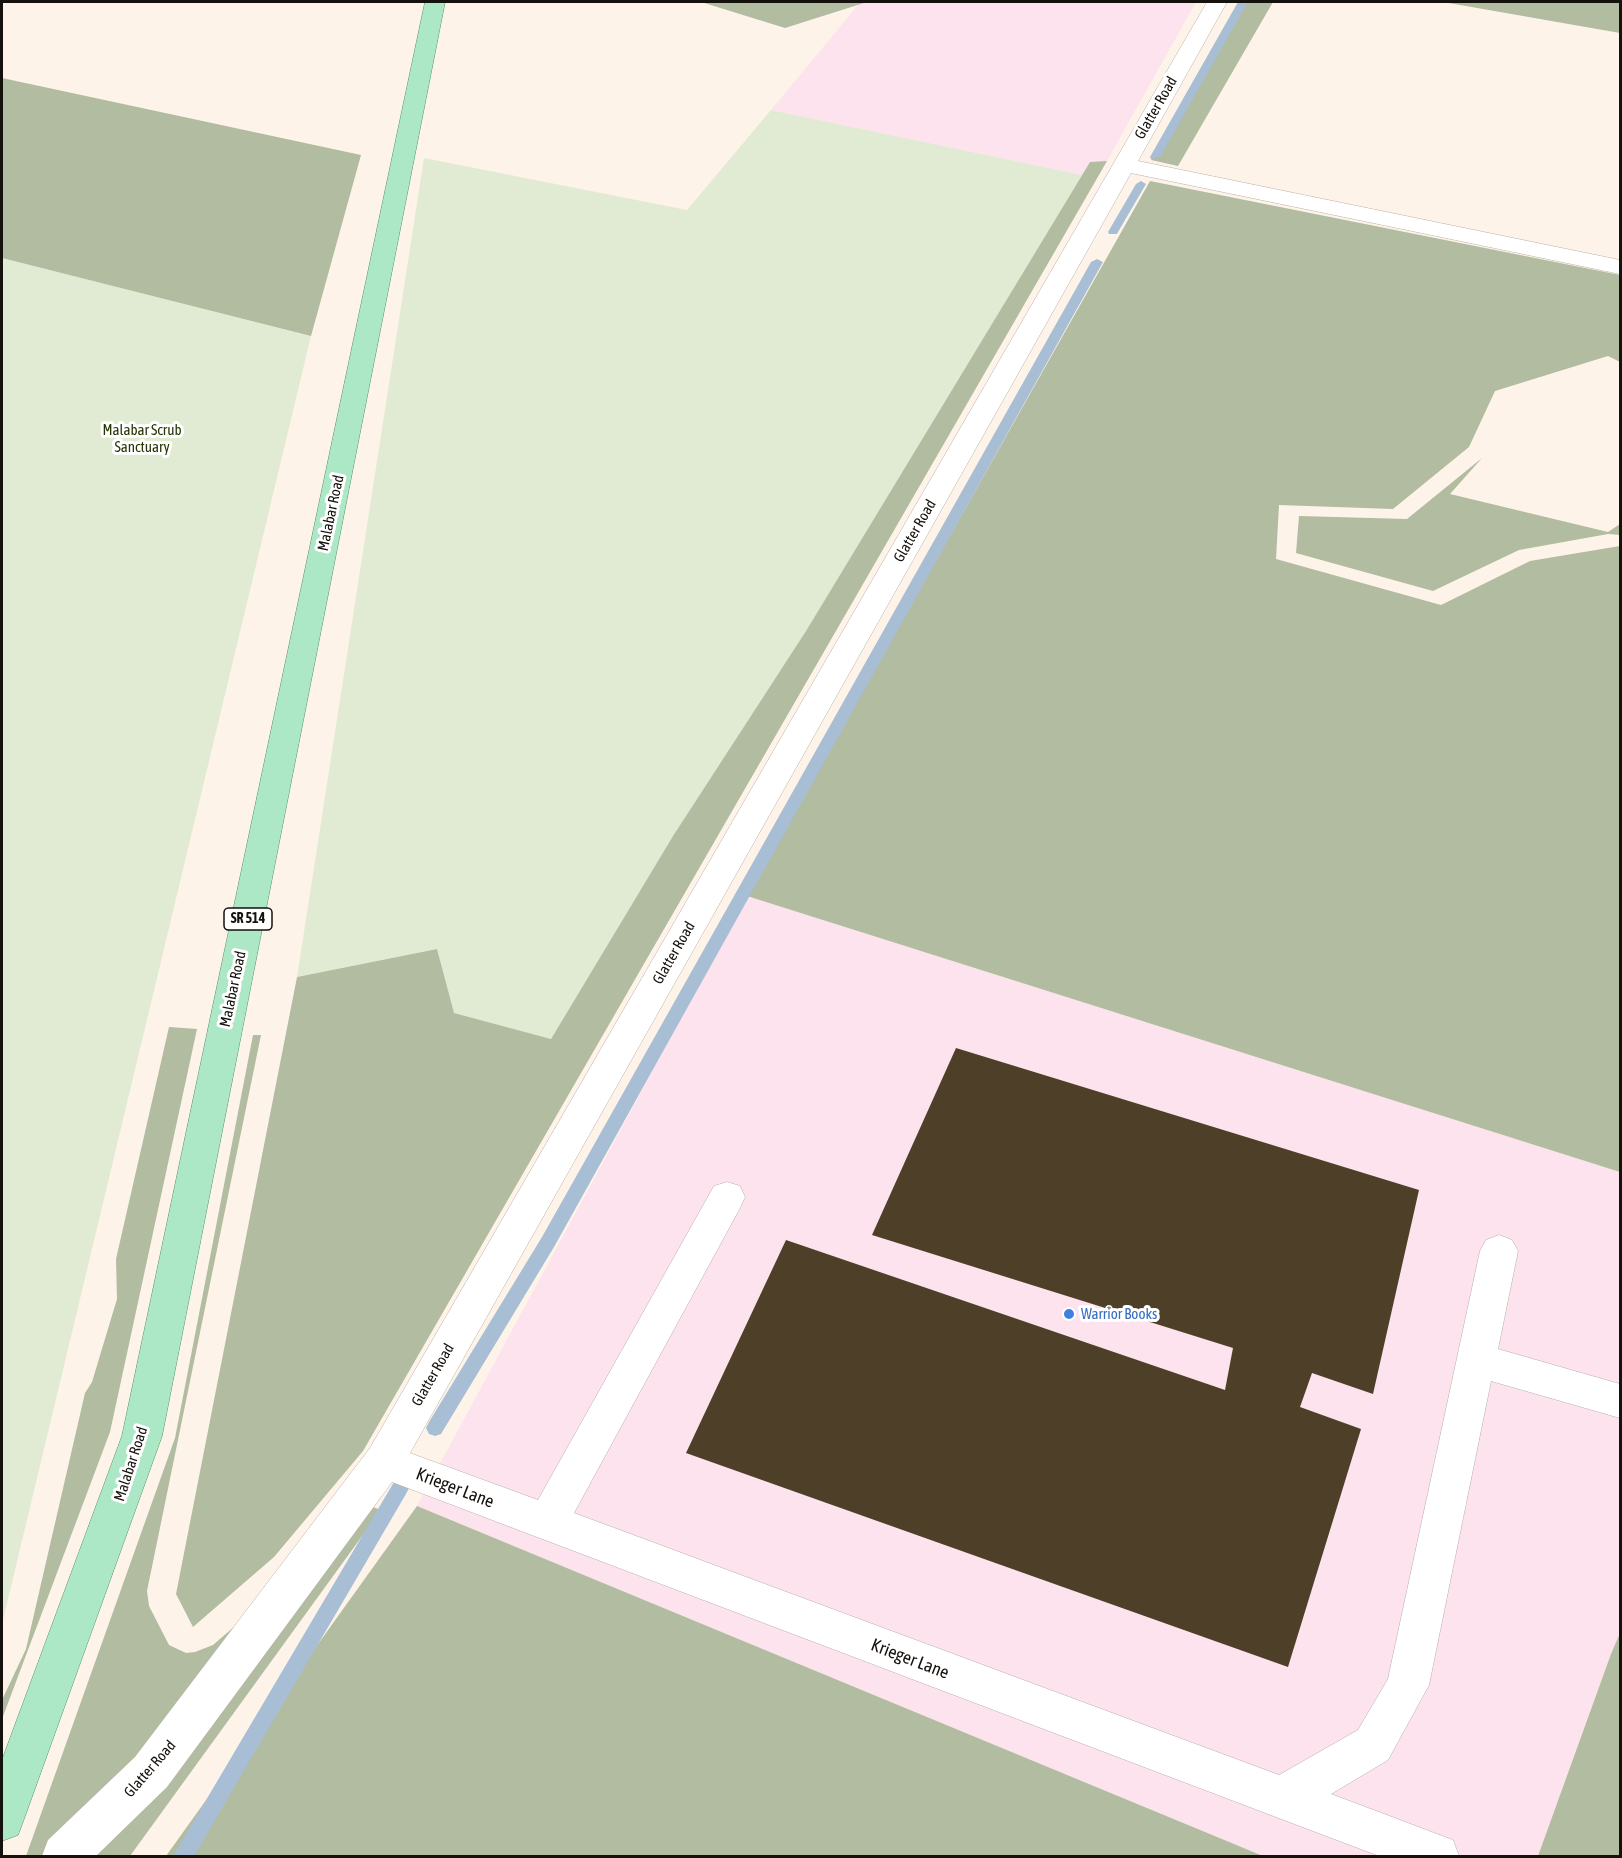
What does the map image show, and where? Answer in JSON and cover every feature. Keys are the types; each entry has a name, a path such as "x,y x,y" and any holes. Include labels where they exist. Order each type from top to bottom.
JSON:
{"main road":[{"name":"Malabar Road","path":"2,1819 142,1436 435,2"}],"street":[{"name":"Glatter Road","path":"64,1857 151,1772 384,1461 1217,2"},
{"path":"1124,165 1620,267"},
{"path":"547,1523 727,1197"},
{"path":"1282,1798 1373,1745 1408,1685 1499,1251"},
{"path":"1476,1360 1620,1401"},
{"name":"Krieger Lane","path":"384,1461 1437,1857"}],"shaded area":[{"path":"867,2 1196,2 1107,161 1090,162 1082,175 771,110 859,4"},
{"path":"747,896 1620,1172 1620,1633 1538,1856 1263,1856 417,1506"}],"green space":[{"path":"701,2 867,2 785,28"},
{"path":"1244,2 1273,2 1178,166 1151,160"},
{"path":"1443,2 1620,2 1620,33"},
{"path":"2,78 361,155 311,336 2,258"},
{"path":"771,110 1082,175 806,631 673,836 551,1039 453,1013 437,949 297,977 424,158 687,210"},
{"path":"1107,161 363,1451 274,1557 193,1627 176,1594 297,977 437,949 454,1013 551,1039 673,836 806,631 1090,162"},
{"path":"1150,181 1620,275 1620,362 1608,356 1495,391 1469,447 1393,509 1279,505 1276,559 1441,605 1530,561 1620,546 1620,1172 747,896"},
{"name":"Malabar Scrub Sanctuary","path":"2,258 311,336 2,1624"},
{"path":"1482,458 1450,494 1608,532 1620,524 1620,535 1608,534 1519,550 1433,591 1296,553 1299,516 1407,519"},
{"path":"169,1027 197,1029 110,1432 2,1719 2,1700 26,1649 85,1393 92,1382 117,1299 116,1259"},
{"path":"253,1035 261,1035 147,1591 149,1606 169,1645 186,1653 213,1645 295,1574 356,1501 381,1510 130,1856 26,1856 175,1438"},
{"path":"417,1506 1263,1856 166,1856"},
{"path":"1620,1633 1620,1856 1538,1856 1611,1654"}],"building":[{"path":"956,1048 1419,1190 1373,1394 1312,1373 1300,1407 1361,1429 1288,1667 686,1453 786,1240 1225,1390 1233,1348 872,1235"}],"waterway":[{"path":"1155,157 1243,2"},
{"path":"1113,232 1141,184"},
{"path":"435,1428 548,1242 1097,262"},
{"path":"183,1856 400,1488"}],"place":[{"name":"Warrior Books","path":"1069,1314"}]}
